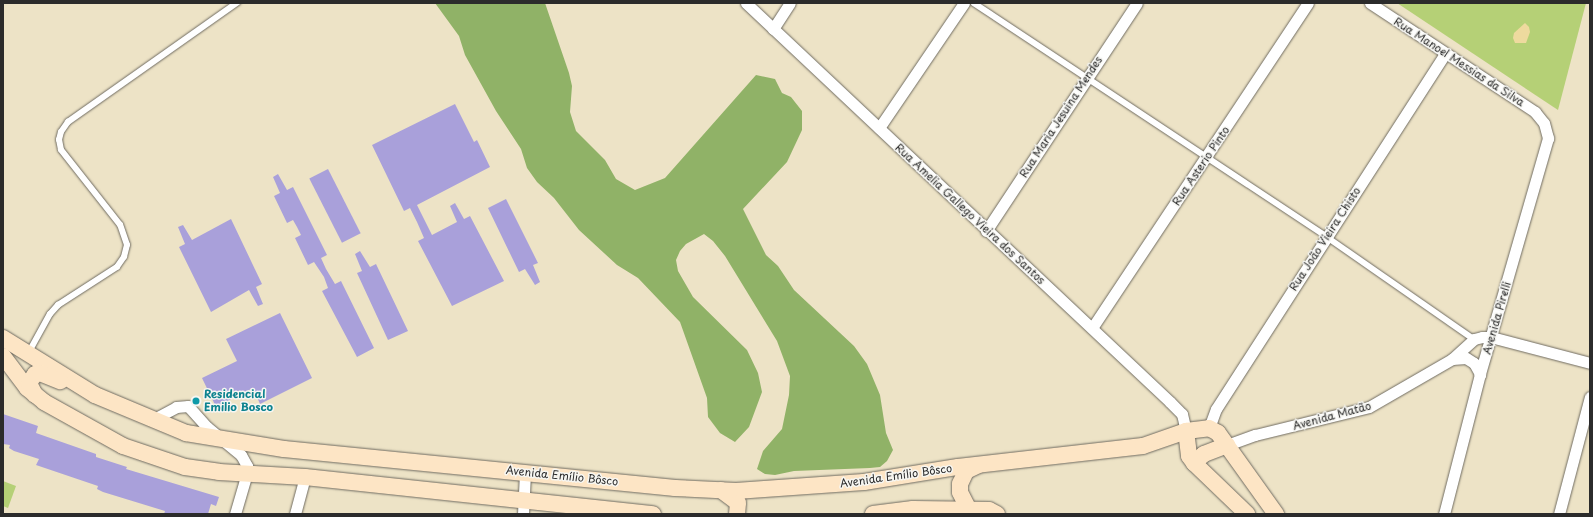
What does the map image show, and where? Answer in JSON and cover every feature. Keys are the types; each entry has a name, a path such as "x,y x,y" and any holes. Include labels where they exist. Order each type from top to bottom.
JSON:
{"main road":[{"name":"Avenida Emílio Bôsco","path":"3,338 95,395 186,433 277,448 525,473 720,490 781,489 871,481 981,464 1143,446 1186,431 1209,428"},
{"path":"3,356 35,395 90,429 157,459 220,472 305,477 524,507 653,514"},
{"path":"35,395 29,383 31,377 40,373 95,395"},
{"path":"1209,428 1218,433 1276,514"},
{"path":"1186,431 1189,456 1194,463 1247,514"},
{"path":"1194,463 1204,454 1227,445"},
{"path":"970,510 960,492 960,484 966,471 981,464"},
{"path":"720,490 738,503 737,514"},
{"path":"876,514 913,509 989,510 996,514"}],"street":[{"name":"Rua Amelia Gallego Vieira dos Santos","path":"746,3 986,231 1092,328 1182,414 1186,431"},
{"path":"773,29 790,3"},
{"path":"879,128 964,3"},
{"name":"Rua Maria Jesuina Mendes","path":"986,231 1137,3"},
{"name":"Rua Asterio Pinto","path":"1092,328 1207,158 1308,3"},
{"name":"Rua Manoel Messias da Silva","path":"1370,3 1445,54 1535,112 1544,123"},
{"name":"Rua João Vieira Chisto","path":"1209,428 1216,409 1445,54"},
{"name":"Avenida Pirelli","path":"1444,514 1480,374 1547,146 1544,123"},
{"path":"1474,339 1491,337 1590,363"},
{"name":"Avenida Matão","path":"1227,445 1255,435 1369,407 1452,359 1474,339"},
{"path":"1452,359 1466,358 1474,363 1480,374"},
{"path":"1559,514 1590,397"},
{"path":"152,420 176,407 188,406 207,427 224,440 244,460 246,473 235,514"},
{"path":"524,507 525,473"},
{"path":"295,514 305,477"}],"lane":[{"path":"29,353 50,314 58,305 117,267 124,257 127,245 120,225 62,150 59,140 61,132 68,122 237,3"},
{"path":"974,3 1086,79 1326,237 1474,339"}],"green space":[{"path":"435,3 545,3 569,73 572,86 570,112 576,131 605,160 616,179 635,190 665,178 756,75 775,79 782,93 791,97 802,111 802,130 787,162 743,209 766,255 778,266 794,290 854,346 867,364 880,395 886,433 893,450 887,461 880,467 794,471 775,475 765,474 757,469 763,451 782,429 789,395 790,376 777,341 725,256 713,241 704,234 686,244 680,251 676,260 678,271 693,297 747,350 758,373 762,392 749,427 735,442 720,433 708,417 707,398 680,322 638,278 617,265 579,230 554,198 537,182 527,168 521,149 496,111 465,55 459,36"},
{"path":"1397,3 1586,3 1558,110"},
{"path":"3,481 16,486 8,508 3,506"}],"sand":[{"path":"1525,23 1529,27 1530,32 1526,43 1515,43 1513,38 1514,33"}],"building":[{"path":"455,104 474,142 477,140 490,167 417,205 432,235 457,222 450,206 455,203 464,219 470,216 504,281 452,306 418,241 424,238 417,222 410,208 404,211 372,145"},
{"path":"328,169 361,233 342,243 309,179"},
{"path":"278,174 287,190 293,187 327,255 321,258 326,269 335,284 341,281 374,348 357,357 322,291 328,288 324,277 314,262 308,265 295,238 301,235 293,220 287,223 274,196 280,193 273,177"},
{"path":"506,199 538,263 533,265 540,282 535,285 525,269 519,272 488,208"},
{"path":"231,219 262,284 256,287 263,304 258,306 249,290 211,312 179,247 185,244 178,227 183,225 192,240"},
{"path":"360,251 370,267 376,264 408,331 388,340 357,273 362,271 355,254"},
{"path":"280,313 312,378 260,404 253,388 216,407 202,378 237,361 226,339"},
{"path":"3,414 38,426 36,433 96,454 96,457 127,467 126,469 219,497 216,506 211,504 208,514 164,514 165,511 103,492 97,489 98,486 36,465 39,459 14,451 9,448 10,445 3,444"}],"place":[{"name":"Residencial Emilio Bosco","path":"196,401"}]}
